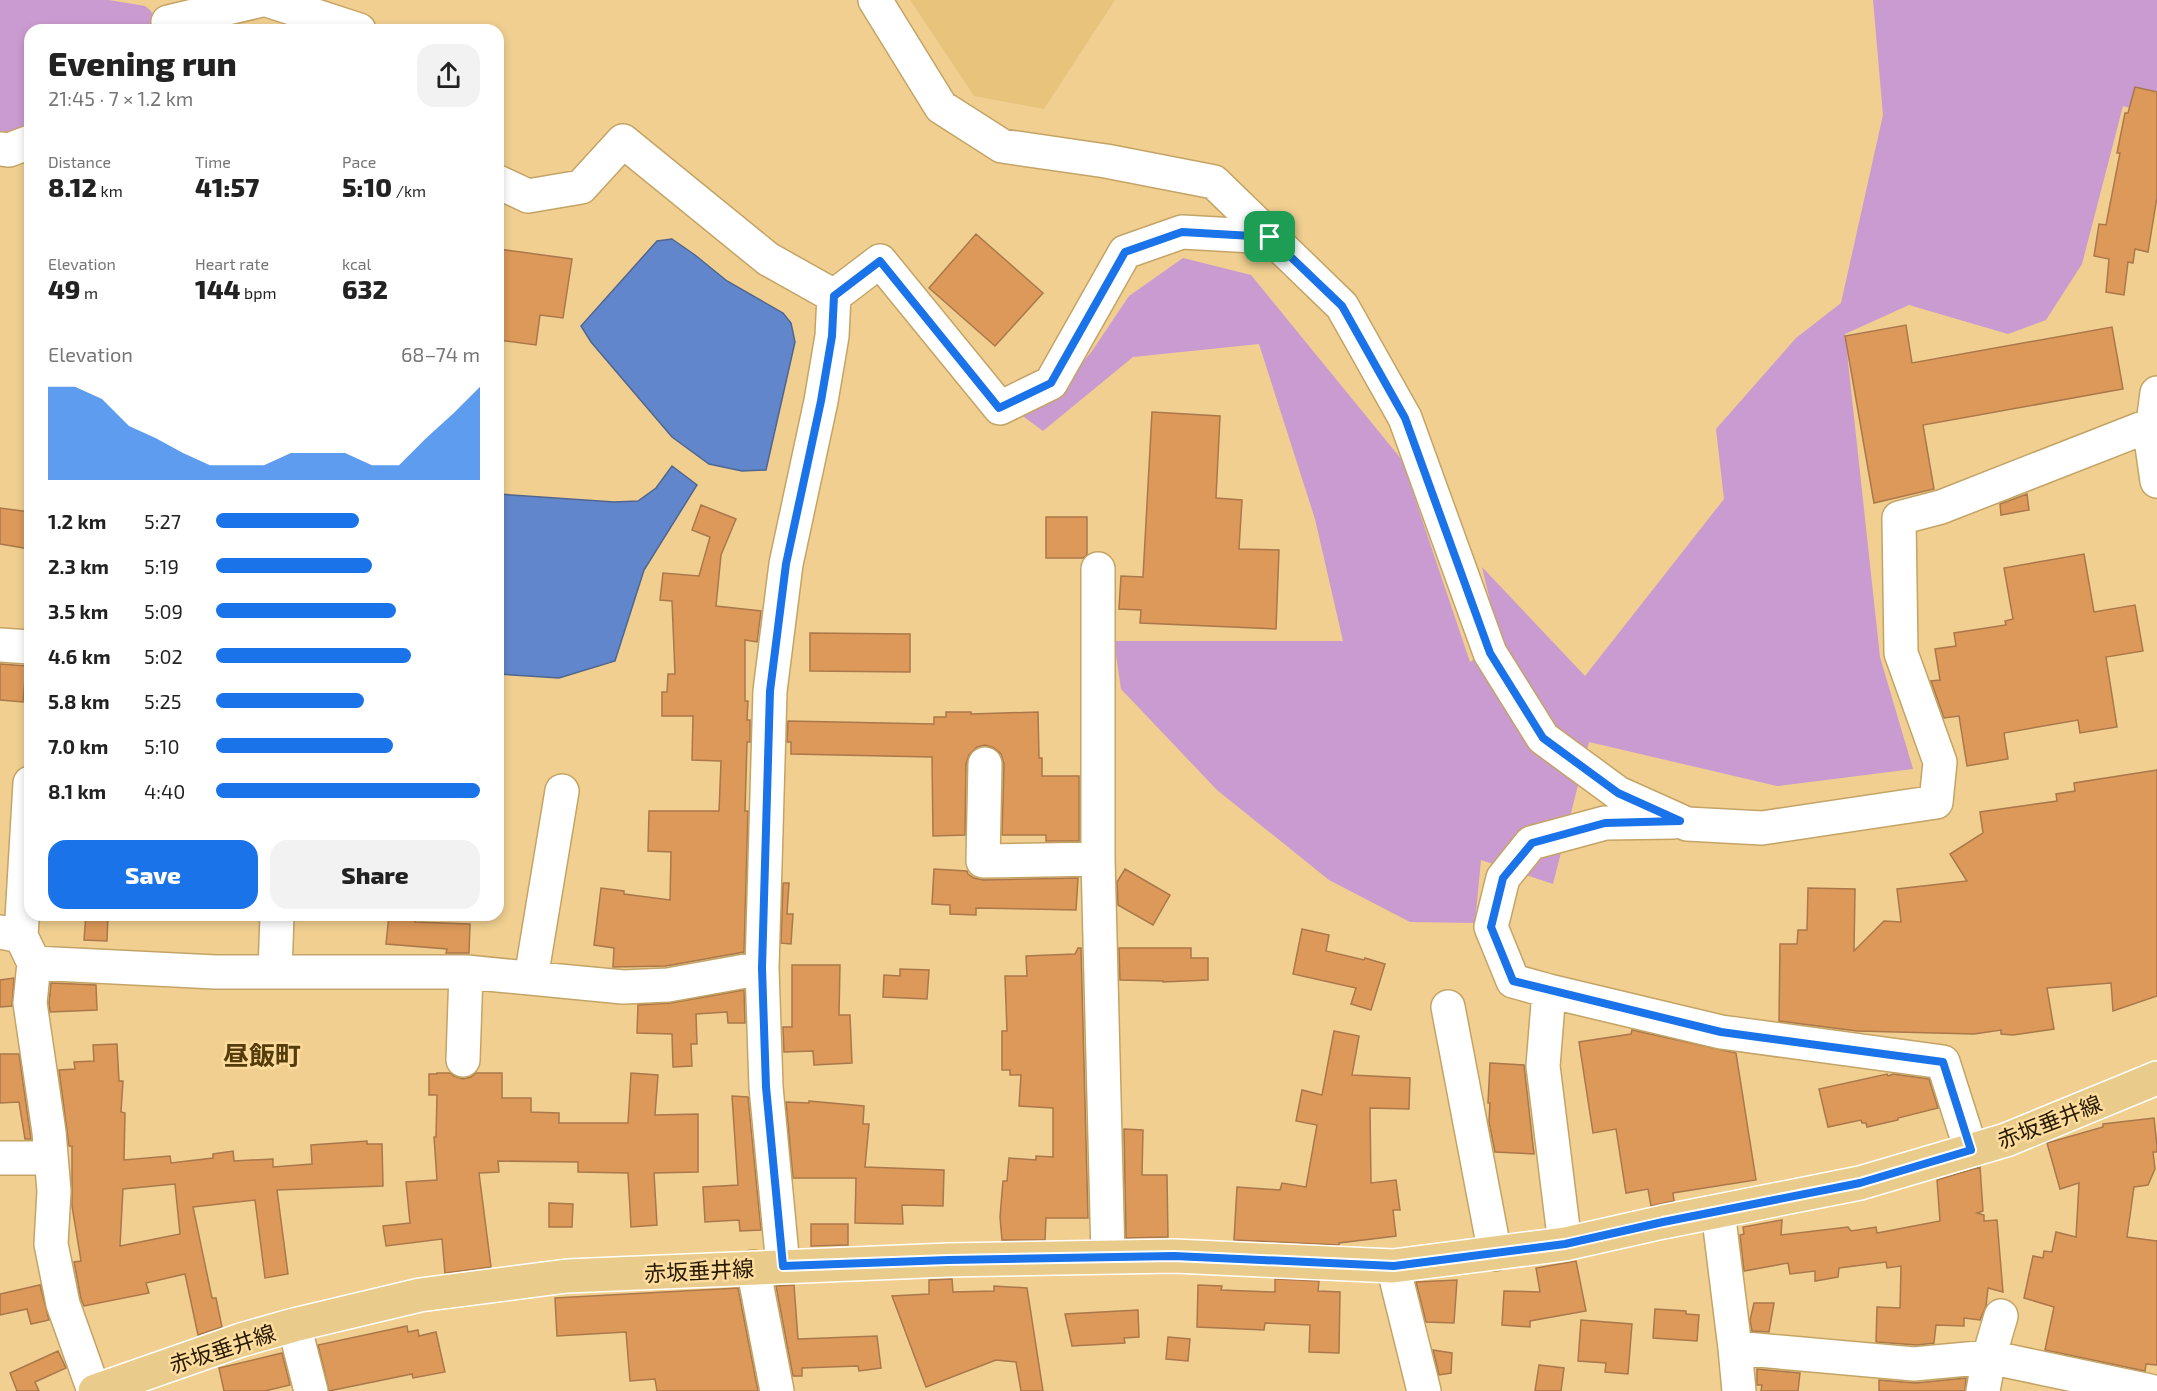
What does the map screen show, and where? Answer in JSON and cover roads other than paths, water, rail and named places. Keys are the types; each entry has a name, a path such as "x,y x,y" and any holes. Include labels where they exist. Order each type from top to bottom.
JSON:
{"main road":[{"name":"赤坂垂井線","path":"94,1391 241,1340 294,1325 420,1295 567,1276 948,1260 1174,1256 1394,1266 1565,1244 1860,1183 2006,1140 2157,1078"}],"street":[{"path":"166,17 262,0"},
{"path":"267,0 341,24"},
{"path":"875,0 941,107 1002,146 1106,161 1214,182 1342,306 1405,418 1490,653 1543,738 1618,793 1687,824 1762,828 1936,802 1940,762 1901,653 1899,518 1941,507 2155,409"},
{"path":"504,185 528,196 581,187 623,141 768,260 834,296"},
{"path":"777,1391 768,1267 762,968 770,691 786,564 821,401 832,336 834,296 880,261 999,408 1051,383 1125,252 1182,232 1270,237"},
{"path":"2155,409 2151,439 2157,481"},
{"path":"1098,569 1098,859 1107,1257"},
{"path":"0,645 24,647"},
{"path":"985,764 983,861 1098,859"},
{"path":"531,978 562,791"},
{"path":"1680,821 1605,823 1532,843 1503,878 1491,927 1513,981 1721,1032 1943,1062 1971,1150"},
{"path":"24,864 18,944 30,1003 50,1132 54,1191 51,1244 63,1304 94,1391"},
{"path":"275,972 277,921"},
{"path":"18,944 215,972 466,972 622,987 668,985 762,968"},
{"path":"463,1060 466,972"},
{"path":"1549,991 1543,1066 1565,1244"},
{"path":"1448,1006 1495,1254"},
{"path":"0,1158 51,1158"},
{"path":"1718,1211 1739,1391"},
{"path":"1394,1266 1424,1391"},
{"path":"1983,1391 1989,1357 2001,1316"},
{"path":"294,1325 311,1391"},
{"path":"1735,1348 1914,1364 1989,1357 2150,1391"}],"water":[{"path":"672,239 727,281 783,313 791,323 795,342 766,470 742,471 709,464 672,437 591,342 581,326 657,241"},
{"path":"672,466 697,485 644,570 615,661 559,678 504,674 504,494 614,502 638,501 656,488"}],"district":[{"name":"昼飯町","path":"262,1054"}]}
